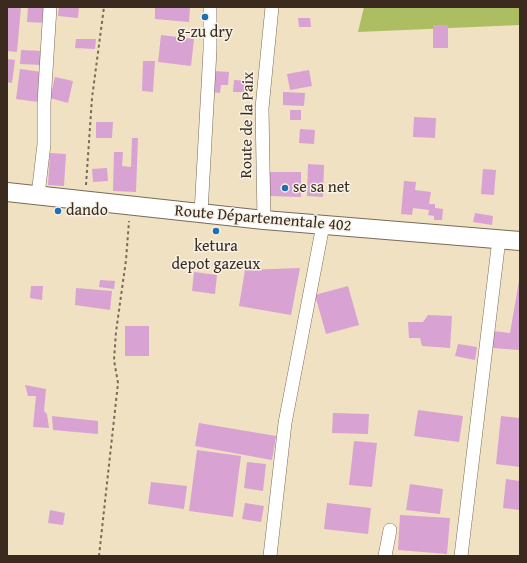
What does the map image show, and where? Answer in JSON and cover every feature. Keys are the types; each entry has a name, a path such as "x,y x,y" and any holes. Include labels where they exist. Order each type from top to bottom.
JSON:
{"main road":[{"name":"Route Départementale 402","path":"7,192 264,220 520,241"}],"street":[{"path":"38,195 44,144 44,103 50,7"},
{"path":"201,213 210,50 210,7"},
{"name":"Route de la Paix","path":"264,220 262,108 272,7"},
{"path":"270,556 285,423 323,225"},
{"path":"461,556 499,239"},
{"path":"386,556 390,530"}],"path":[{"path":"85,201 92,98 104,7"},
{"path":"99,556 118,383 114,360 116,332 126,260 130,205"}],"green space":[{"path":"364,7 520,7 520,25 358,32"}],"building":[{"path":"7,7 21,7 17,52 7,51"},
{"path":"28,7 46,7 45,23 27,22"},
{"path":"59,7 79,7 78,18 58,16"},
{"path":"155,7 190,7 189,22 155,19"},
{"path":"298,18 310,18 311,27 299,27"},
{"path":"433,25 448,25 448,48 433,48"},
{"path":"161,35 194,39 191,66 158,62"},
{"path":"76,39 96,39 95,49 75,48"},
{"path":"21,50 43,51 42,65 20,64"},
{"path":"7,59 15,60 12,83 7,82"},
{"path":"143,61 155,61 153,92 142,91"},
{"path":"20,69 42,72 38,102 16,99"},
{"path":"309,70 312,86 290,90 287,74"},
{"path":"213,71 229,72 228,85 221,85 220,93 212,92"},
{"path":"55,77 73,81 68,103 50,98"},
{"path":"234,80 251,81 251,92 233,92"},
{"path":"283,92 305,93 304,106 283,105"},
{"path":"290,110 301,110 301,120 290,120"},
{"path":"414,117 436,118 435,138 413,137"},
{"path":"96,122 113,122 112,138 96,138"},
{"path":"300,129 315,130 314,144 299,143"},
{"path":"132,138 138,138 136,192 113,191 114,152 123,152 122,166 131,167"},
{"path":"50,153 66,154 64,186 48,185"},
{"path":"308,164 324,165 323,197 307,196"},
{"path":"107,168 108,181 93,182 92,169"},
{"path":"483,169 496,170 494,195 481,194"},
{"path":"270,172 301,172 301,197 270,196"},
{"path":"404,181 416,182 415,190 431,192 429,204 435,204 435,208 443,209 442,220 434,220 434,216 428,215 429,210 413,208 412,215 401,214"},
{"path":"475,213 493,216 492,225 473,222"},
{"path":"300,268 291,315 239,306 245,270"},
{"path":"194,272 217,275 215,294 192,291"},
{"path":"100,280 115,281 114,289 99,287"},
{"path":"519,281 520,350 492,348 493,331 510,333"},
{"path":"31,286 43,286 42,300 30,298"},
{"path":"348,286 359,325 326,334 315,295"},
{"path":"76,288 112,291 110,310 75,305"},
{"path":"428,315 452,316 450,348 422,346 420,338 409,338 408,322 423,322"},
{"path":"125,326 149,326 149,356 125,356"},
{"path":"458,344 477,347 475,360 455,356"},
{"path":"25,385 46,389 44,411 47,414 49,428 33,427 36,396 28,396"},
{"path":"418,410 463,416 459,442 414,436"},
{"path":"333,413 369,414 368,434 332,433"},
{"path":"52,416 98,421 98,434 53,430"},
{"path":"501,416 520,418 520,467 496,464"},
{"path":"199,423 276,436 272,460 195,446"},
{"path":"354,441 377,443 372,487 349,485"},
{"path":"197,450 241,456 233,517 189,511"},
{"path":"247,462 266,464 263,491 244,488"},
{"path":"506,479 520,481 520,510 503,508"},
{"path":"151,482 187,486 184,509 148,504"},
{"path":"410,484 443,489 440,514 406,510"},
{"path":"245,503 264,506 261,522 242,519"},
{"path":"327,503 371,508 368,534 324,529"},
{"path":"50,510 65,513 63,525 48,523"},
{"path":"400,515 450,518 447,554 398,550"}],"place":[{"name":"g-zu dry","path":"205,17"},
{"name":"se sa net","path":"285,188"},
{"name":"dando","path":"58,211"},
{"name":"ketura depot gazeux","path":"216,231"}]}
